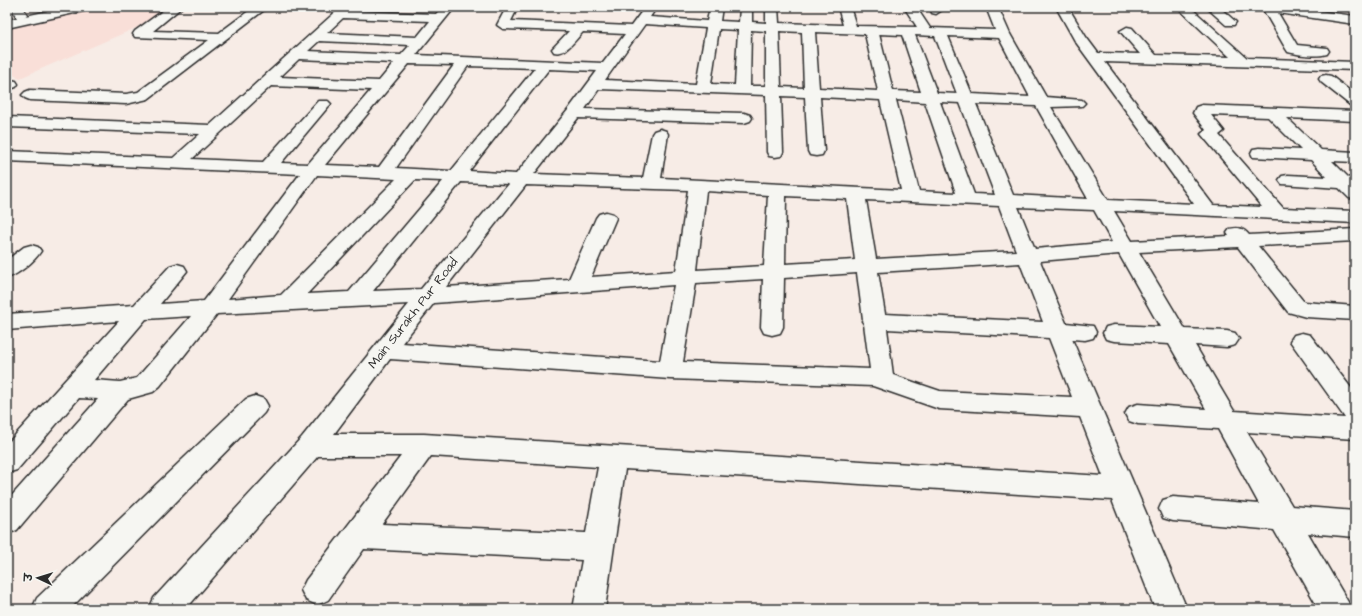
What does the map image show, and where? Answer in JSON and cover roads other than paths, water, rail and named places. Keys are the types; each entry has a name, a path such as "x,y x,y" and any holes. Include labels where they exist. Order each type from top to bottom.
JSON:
{"street":[{"path":"7,18 19,11 59,7"},
{"path":"7,24 84,7"},
{"path":"176,7 140,34 222,38"},
{"path":"30,95 126,99 144,96 262,7"},
{"path":"703,88 716,7"},
{"path":"742,90 746,7"},
{"path":"772,7 775,152"},
{"path":"844,7 851,29"},
{"path":"910,7 933,32 967,99 1088,408 1171,609"},
{"path":"992,7 1004,34 1040,102 1336,609"},
{"path":"1062,7 1074,30 1213,210 1245,242 1296,306 1306,310 1355,313"},
{"path":"1183,7 1244,62"},
{"path":"1212,7 1230,22"},
{"path":"1245,7 1308,10 1354,28"},
{"path":"1268,7 1294,48 1334,52"},
{"path":"177,164 344,11 444,13"},
{"path":"510,11 503,25 580,28 642,19 712,25 1004,34"},
{"path":"73,388 120,391 147,384 210,308 312,170 444,13"},
{"name":"Main Surakh Pur Road","path":"165,609 311,445 426,296 574,113 642,19"},
{"path":"559,49 580,28"},
{"path":"808,28 816,151"},
{"path":"871,30 911,196"},
{"path":"907,31 967,199"},
{"path":"1127,31 1151,58"},
{"path":"315,37 421,41"},
{"path":"296,55 546,64 601,75 703,88 1077,103"},
{"path":"1094,56 1355,66"},
{"path":"384,173 464,61"},
{"path":"355,299 514,106 546,64"},
{"path":"1326,79 1355,102"},
{"path":"267,81 383,86"},
{"path":"267,168 323,104"},
{"path":"1277,213 1212,132 1200,113 1202,110 1355,116"},
{"path":"1272,112 1315,155 1351,186"},
{"path":"574,113 744,118"},
{"path":"7,122 214,130"},
{"path":"651,184 660,134"},
{"path":"1259,153 1355,157"},
{"path":"7,156 519,180 698,185 856,194 1100,204 1277,213 1354,222"},
{"path":"287,302 410,174"},
{"path":"1288,180 1351,186"},
{"path":"670,370 686,277 689,243 698,185"},
{"path":"772,327 777,190"},
{"path":"856,194 873,322 882,371 881,376 876,378"},
{"path":"577,285 606,218"},
{"path":"10,324 287,302 426,296 686,277 1028,256 1125,247 1245,242 1354,222"},
{"path":"7,271 31,251"},
{"path":"7,462 177,271"},
{"path":"873,322 1085,332"},
{"path":"1114,333 1227,339"},
{"path":"1302,341 1355,412"},
{"path":"384,350 670,370 876,378 939,400 1088,408"},
{"path":"7,521 120,391"},
{"path":"48,609 255,406"},
{"path":"1138,414 1355,430"},
{"path":"311,445 424,445 1121,488"},
{"path":"317,590 424,445"},
{"path":"588,609 614,457"},
{"path":"1173,509 1355,524"},
{"path":"357,536 598,547"}]}
